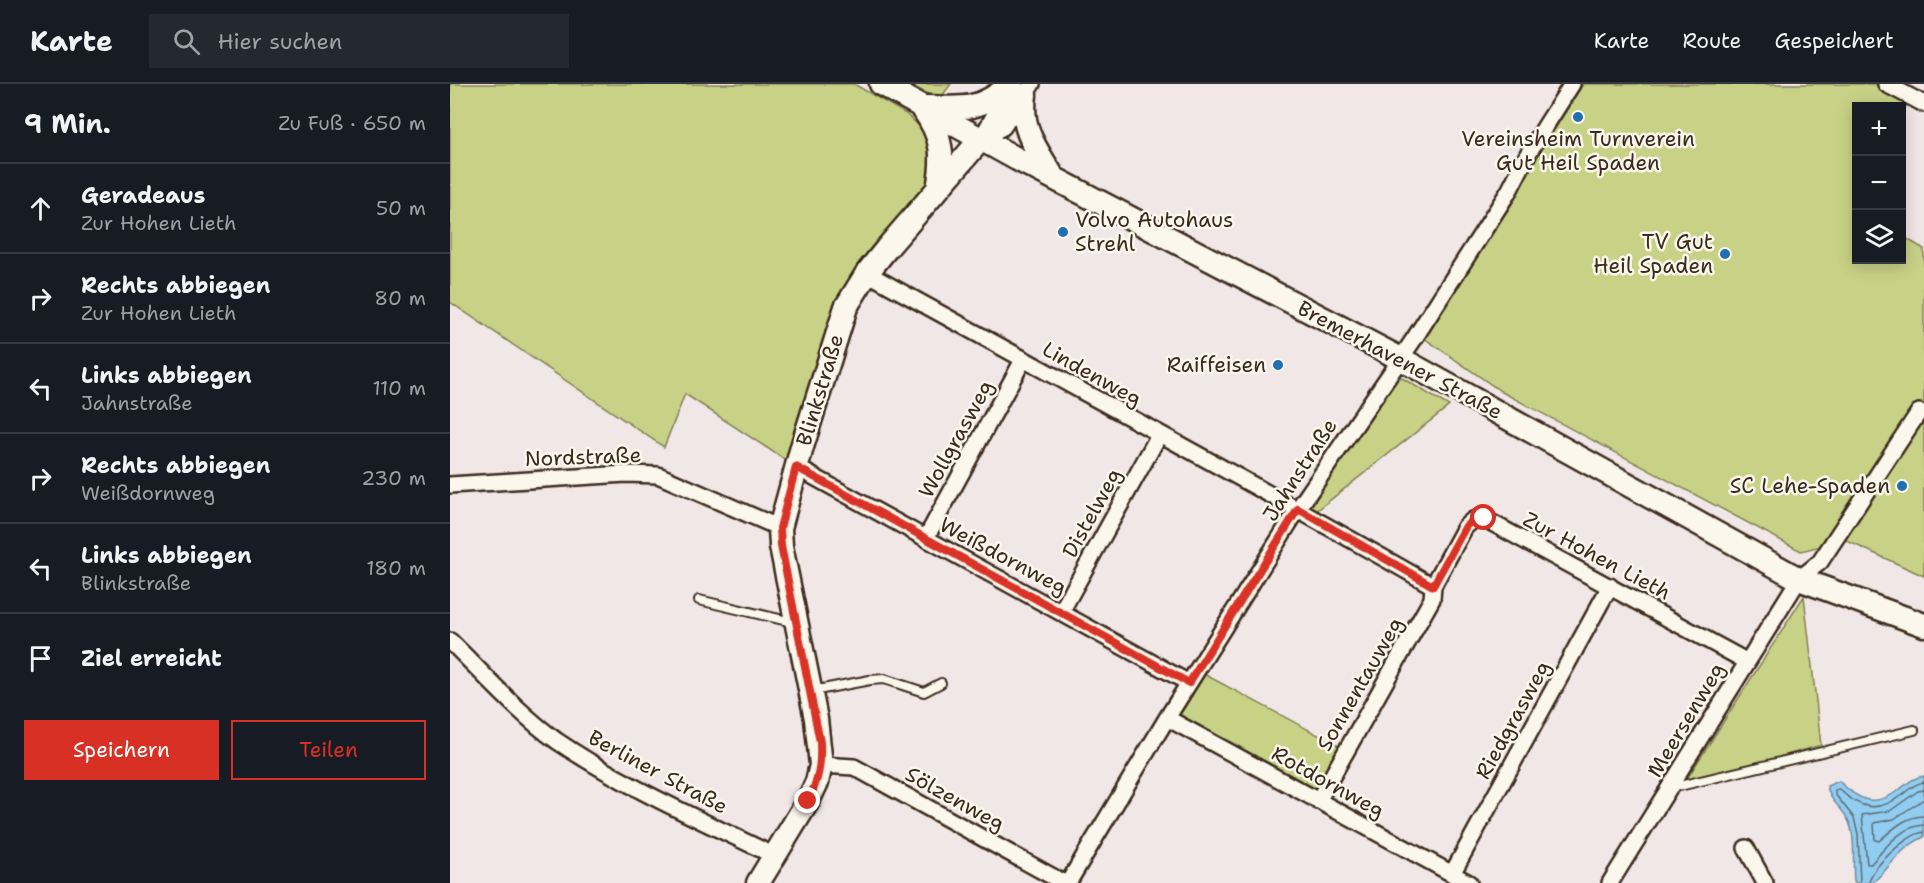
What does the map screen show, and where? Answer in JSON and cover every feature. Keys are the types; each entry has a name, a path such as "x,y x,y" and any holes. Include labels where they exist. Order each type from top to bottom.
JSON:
{"street":[{"name":"Bremerhavener Straße","path":"881,84 981,139 1401,359 1799,579 1924,626"},
{"name":"Jahnstraße","path":"1066,883 1298,509 1401,359 1509,191 1529,152 1572,84"},
{"path":"1886,84 1906,89 1924,104"},
{"path":"922,107 971,108 1022,87"},
{"path":"981,139 1003,127 1022,87"},
{"path":"1022,87 1023,121 1053,177"},
{"path":"922,107 935,125 940,141 942,166 938,189"},
{"name":"Blinkstraße","path":"758,883 808,801 817,782 821,765 820,742 811,691 781,546 780,528 796,467 846,307 867,273 981,139"},
{"name":"Lindenweg","path":"867,273 1159,435 1298,509"},
{"name":"Wollgrasweg","path":"926,538 1023,360"},
{"name":"Meersenweg","path":"1610,883 1799,579 1820,562 1919,412"},
{"name":"Distelweg","path":"1061,612 1159,435"},
{"name":"Weißdornweg","path":"796,467 1189,683"},
{"name":"Nordstraße","path":"450,485 626,474 658,475 780,528"},
{"path":"1298,509 1433,586"},
{"name":"Zur Hohen Lieth","path":"1433,586 1466,526 1473,520 1484,518 1746,661"},
{"name":"Sonnentauweg","path":"1318,801 1432,599 1433,586"},
{"name":"Riedgrasweg","path":"1452,874 1610,586"},
{"name":"Berliner Straße","path":"450,641 530,719 556,740 629,786 775,856"},
{"name":"Rotdornweg","path":"1167,718 1469,883"},
{"name":"Sölzenweg","path":"821,765 854,767 1066,883"},
{"path":"1746,848 1765,883"}],"lane":[{"path":"699,600 797,623"},
{"path":"811,691 884,679 924,692 941,683"},
{"path":"1669,788 1914,730"}],"green space":[{"path":"450,84 854,84 906,114 929,135 935,158 930,180 914,208 881,243 793,465 685,394 664,447 450,302"},
{"path":"909,84 951,84 939,100"},
{"path":"1583,84 1875,84 1908,102 1906,106 1906,102 1852,102 1852,264 1906,264 1906,238 1924,249 1924,576 1845,540 1801,551 1502,392 1424,338"},
{"path":"1397,375 1449,406 1315,512 1305,507"},
{"path":"1804,596 1821,745 1683,785"},
{"path":"1200,672 1341,747 1316,793 1174,716"}],"water":[{"path":"1924,776 1924,837 1907,847 1872,883 1856,883 1850,825 1830,796 1827,786 1839,781 1860,797 1874,800 1890,796 1913,779"}],"place":[{"name":"Vereinsheim Turnverein Gut Heil Spaden","path":"1578,117"},
{"name":"Volvo Autohaus Strehl","path":"1063,232"},
{"name":"TV Gut Heil Spaden","path":"1725,254"},
{"name":"Raiffeisen","path":"1278,365"},
{"name":"SC Lehe-Spaden","path":"1902,486"}],"route":[{"path":"808,801 817,782 821,765 820,742 781,546 780,528 796,467 1189,683 1298,509 1433,586 1466,526 1473,520 1484,518"}]}
